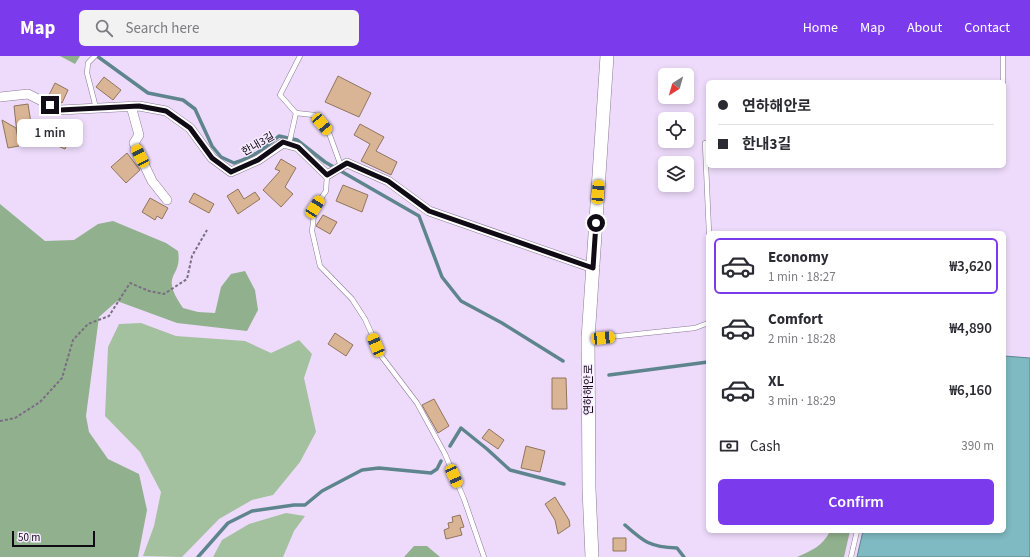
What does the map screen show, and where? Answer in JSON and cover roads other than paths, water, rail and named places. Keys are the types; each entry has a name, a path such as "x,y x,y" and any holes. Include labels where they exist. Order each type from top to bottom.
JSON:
{"street":[{"name":"연하해안로","path":"592,557 588,489 588,339 608,56"},
{"name":"한내3길","path":"0,97 28,94 60,110 139,106 166,111 190,128 212,158 231,172 258,160 283,142 298,147 327,175"},
{"path":"131,106 139,135 134,143 152,181 167,200"},
{"path":"327,175 347,163 388,181 429,211 593,268"}],"lane":[{"path":"95,56 88,63 87,73 96,108"},
{"path":"300,56 280,96 296,113 314,115 329,133 341,166"},
{"path":"1003,56 1003,80"},
{"path":"289,144 296,113"},
{"path":"706,143 706,166"},
{"path":"706,168 709,231"},
{"path":"327,175 326,191 315,207 312,231 320,266 352,299 365,319 382,357 417,403 445,454 464,499 484,557"},
{"path":"588,339 695,328 706,324"},
{"path":"851,557 857,533"}],"waterway":[{"path":"97,56 148,93 183,100 195,109 212,146 221,157 234,163 258,152 279,136 297,140 325,162 419,216 442,277 461,301 502,323 563,361"},
{"path":"609,375 706,362"},
{"path":"450,446 461,428 510,470 564,484"},
{"path":"198,557 228,523 252,511 294,505 305,505 322,491 362,470 379,468 431,473 437,469 441,461"},
{"path":"625,525 637,536 654,545 677,548 684,557"}]}
